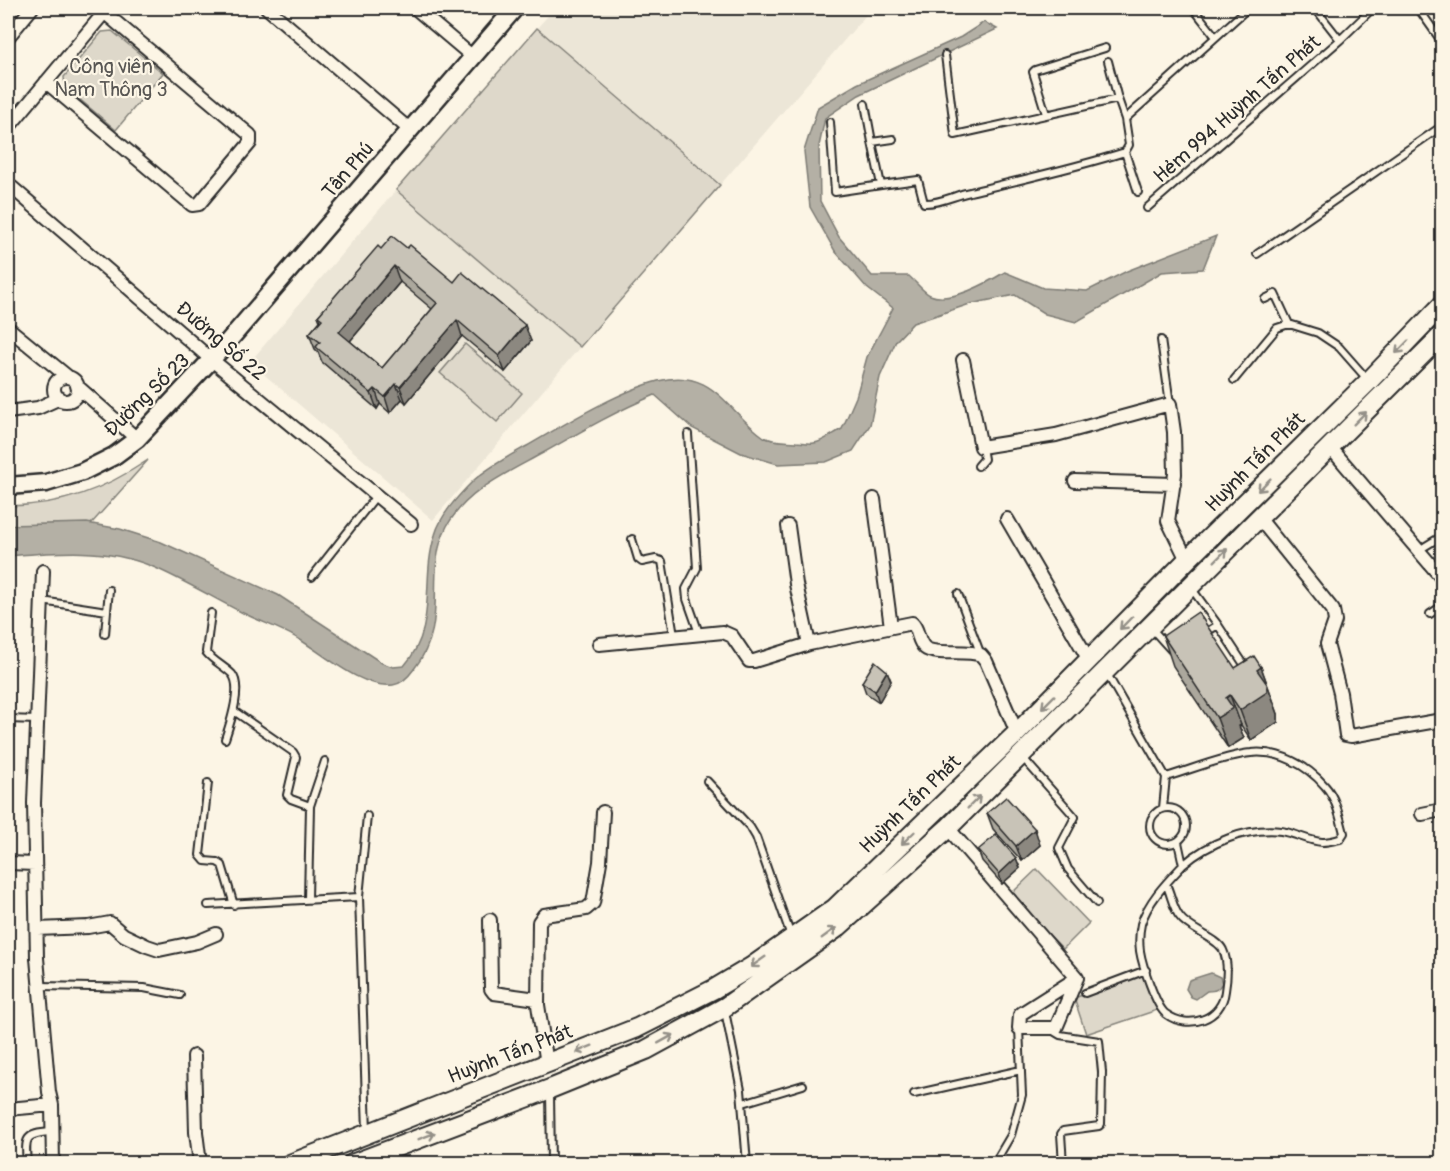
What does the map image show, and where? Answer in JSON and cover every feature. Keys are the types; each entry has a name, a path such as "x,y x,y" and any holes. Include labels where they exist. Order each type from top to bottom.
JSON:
{"main road":[{"name":"Huỳnh Tấn Phát","path":"290,1164 637,1028 751,967 836,908 1012,737 1369,381 1442,305"},
{"name":"Huỳnh Tấn Phát","path":"352,1164 646,1050 725,1007 837,928 948,828 1443,335"},
{"path":"1244,504 1258,518"},
{"path":"1012,737 1021,755"},
{"path":"934,813 948,828"},
{"path":"367,1134 373,1155"}],"street":[{"path":"8,37 33,8"},
{"path":"267,8 410,130"},
{"path":"415,8 473,57"},
{"name":"Tân Phú","path":"212,360 515,8"},
{"path":"8,128 46,82 107,10 250,135 250,143 199,204 192,205 46,82"},
{"name":"Đường Số 22","path":"8,184 212,360 411,524"},
{"path":"8,328 73,381 137,439"},
{"name":"Đường Số 23","path":"8,486 46,483 82,472 114,456 137,439 212,360"},
{"path":"963,360 981,447 1056,435 1170,404 1174,432 1174,484 1168,521 1187,560"},
{"path":"61,378 73,381 77,393 72,398 65,400 56,394 55,385 61,378"},
{"path":"8,412 38,408 60,398"},
{"path":"1330,447 1443,578"},
{"path":"1075,481 1174,484"},
{"path":"874,499 891,627"},
{"path":"1258,518 1333,610 1335,621 1327,644 1340,693 1346,735 1443,720"},
{"path":"1007,519 1089,660"},
{"path":"788,526 796,584 810,644"},
{"path":"43,571 34,803 35,864 40,986 52,1105 53,1164"},
{"path":"599,644 723,632 729,633 749,661 810,644 912,623 915,625 920,642 929,650 981,655 986,661 1012,737"},
{"path":"1422,814 1443,810"},
{"path":"547,1064 537,999 539,922 544,915 586,909 593,903 600,862 603,812"},
{"path":"948,828 1077,978"},
{"path":"8,863 35,864"},
{"path":"490,920 491,989 494,993 537,999"},
{"path":"37,929 88,927 110,923 124,935 159,950 197,942 216,934"},
{"path":"1077,978 1056,1029 1019,1028 1022,1012 1077,978"},
{"path":"194,1056 196,1132 200,1164"},
{"path":"8,1109 52,1105"}],"lane":[{"path":"1193,8 1215,36"},
{"path":"1125,119 1248,8"},
{"path":"1316,8 1340,40"},
{"name":"Hẻm 994 Huỳnh Tấn Phát","path":"1147,208 1340,40 1372,8"},
{"path":"1418,8 1440,34 1443,42"},
{"path":"1046,114 1033,72 1105,48"},
{"path":"945,55 955,135 1118,99"},
{"path":"830,122 836,192 918,180 924,203 930,203 1125,152 1129,145 1125,119 1108,61"},
{"path":"865,104 881,185"},
{"path":"1257,254 1443,126"},
{"path":"872,142 893,139"},
{"path":"1125,152 1138,192"},
{"path":"1265,299 1275,294 1289,324"},
{"path":"1234,380 1277,328 1289,324 1318,333 1339,347 1369,381"},
{"path":"1161,340 1170,404"},
{"path":"688,434 697,568 686,589 687,599 699,633"},
{"path":"978,466 984,459 981,447"},
{"path":"312,577 377,495"},
{"path":"1419,550 1443,536"},
{"path":"632,539 638,560 642,562 662,561 674,635"},
{"path":"1190,586 1248,670"},
{"path":"105,634 109,590"},
{"path":"958,594 981,655"},
{"path":"41,601 108,611"},
{"path":"1430,614 1443,606"},
{"path":"211,612 206,652 233,675 236,687 234,711 225,739"},
{"path":"1198,638 1218,625"},
{"path":"1150,626 1169,649 1178,651"},
{"path":"1105,671 1166,777 1163,808 1153,816 1150,823 1151,833 1159,842 1172,844 1178,842 1186,832 1185,819 1176,810 1163,808"},
{"path":"234,711 293,752 296,757 287,795 291,800 310,806"},
{"path":"8,719 37,720"},
{"path":"1166,777 1251,753 1276,754 1303,768 1326,787 1340,814 1344,833 1340,838 1322,842 1281,831 1252,832 1236,836 1199,851 1183,865 1166,884 1150,904 1139,937 1140,952 1146,970 1160,1006 1167,1014 1194,1023 1219,1009 1224,998 1227,977 1223,950 1219,945 1190,927 1179,916 1166,884"},
{"path":"1021,755 1075,817 1059,848 1068,869 1097,903"},
{"path":"308,899 310,806 325,761"},
{"path":"707,780 750,827 756,837 792,938"},
{"path":"208,783 200,855 205,861 218,862 222,865 234,905"},
{"path":"367,816 359,897 367,1134"},
{"path":"1178,842 1183,865"},
{"path":"208,905 359,897"},
{"path":"1085,993 1146,970"},
{"path":"40,986 144,988 180,995"},
{"path":"725,1007 742,1103 747,1164"},
{"path":"994,1164 1011,1135 1022,1095 1019,1028"},
{"path":"1056,1029 1055,1032 1060,1035 1099,1041 1102,1072 1101,1124 1063,1131 1061,1134 1063,1164"},
{"path":"914,1094 1021,1071"},
{"path":"742,1103 803,1085"},
{"path":"550,1089 551,1164"},
{"path":"8,1163 27,1163 28,1137 33,1133 51,1132"}],"shaded area":[{"path":"555,8 872,8 720,185 537,28"},
{"path":"984,22 997,29 859,95 825,118 819,146 820,201 839,237 872,276 909,276 927,294 939,297 969,291 1005,272 1043,288 1087,291 1127,271 1216,236 1203,269 1162,272 1076,322 1045,314 1015,295 970,304 913,323 896,341 880,377 870,425 853,451 826,462 778,464 741,453 692,428 655,395 612,415 490,483 455,513 440,544 432,633 414,669 405,679 393,685 381,685 355,676 291,634 243,613 163,571 134,560 80,552 8,556 8,525 87,523 120,529 161,542 278,595 382,663 393,667 404,666 415,651 422,635 431,552 441,520 451,506 462,492 486,470 591,409 658,381 677,378 693,380 718,394 751,427 767,439 810,443 825,439 842,429 856,397 867,357 893,308 867,288 835,251 810,207 804,151 818,107 857,84 961,37"},
{"path":"396,190 580,347 433,520 259,370 255,356"},
{"path":"1211,973 1220,977 1222,983 1219,987 1207,991 1196,999 1191,997 1186,989 1189,980"}],"green space":[{"path":"537,28 720,185 580,347 396,190"},
{"name":"Công viên Nam Thông 3","path":"112,31 163,73 116,130 65,87 64,77 102,32"},
{"path":"465,344 522,393 497,422 440,373"},
{"path":"148,460 91,524 8,525 8,506 47,503 82,494 115,480"},
{"path":"1037,869 1089,923 1063,949 1010,895"},
{"path":"1145,974 1157,1010 1086,1034 1074,998"}],"building":[{"path":"392,236 407,248 410,245 454,282 462,272 525,325 499,356 457,320 400,387 396,384 385,397 375,389 371,393 316,347 320,342 309,334 322,319 318,316 378,246 381,249","holes":["394,266 437,303 382,368 339,332"]},
{"path":"1198,612 1235,668 1254,656 1261,667 1257,670 1267,684 1267,692 1240,710 1230,695 1226,698 1233,708 1217,718 1163,636"},
{"path":"875,661 887,671 875,691 862,682"},
{"path":"1006,797 1035,829 1016,846 987,813"},
{"path":"996,835 1016,858 999,874 978,850"}]}
